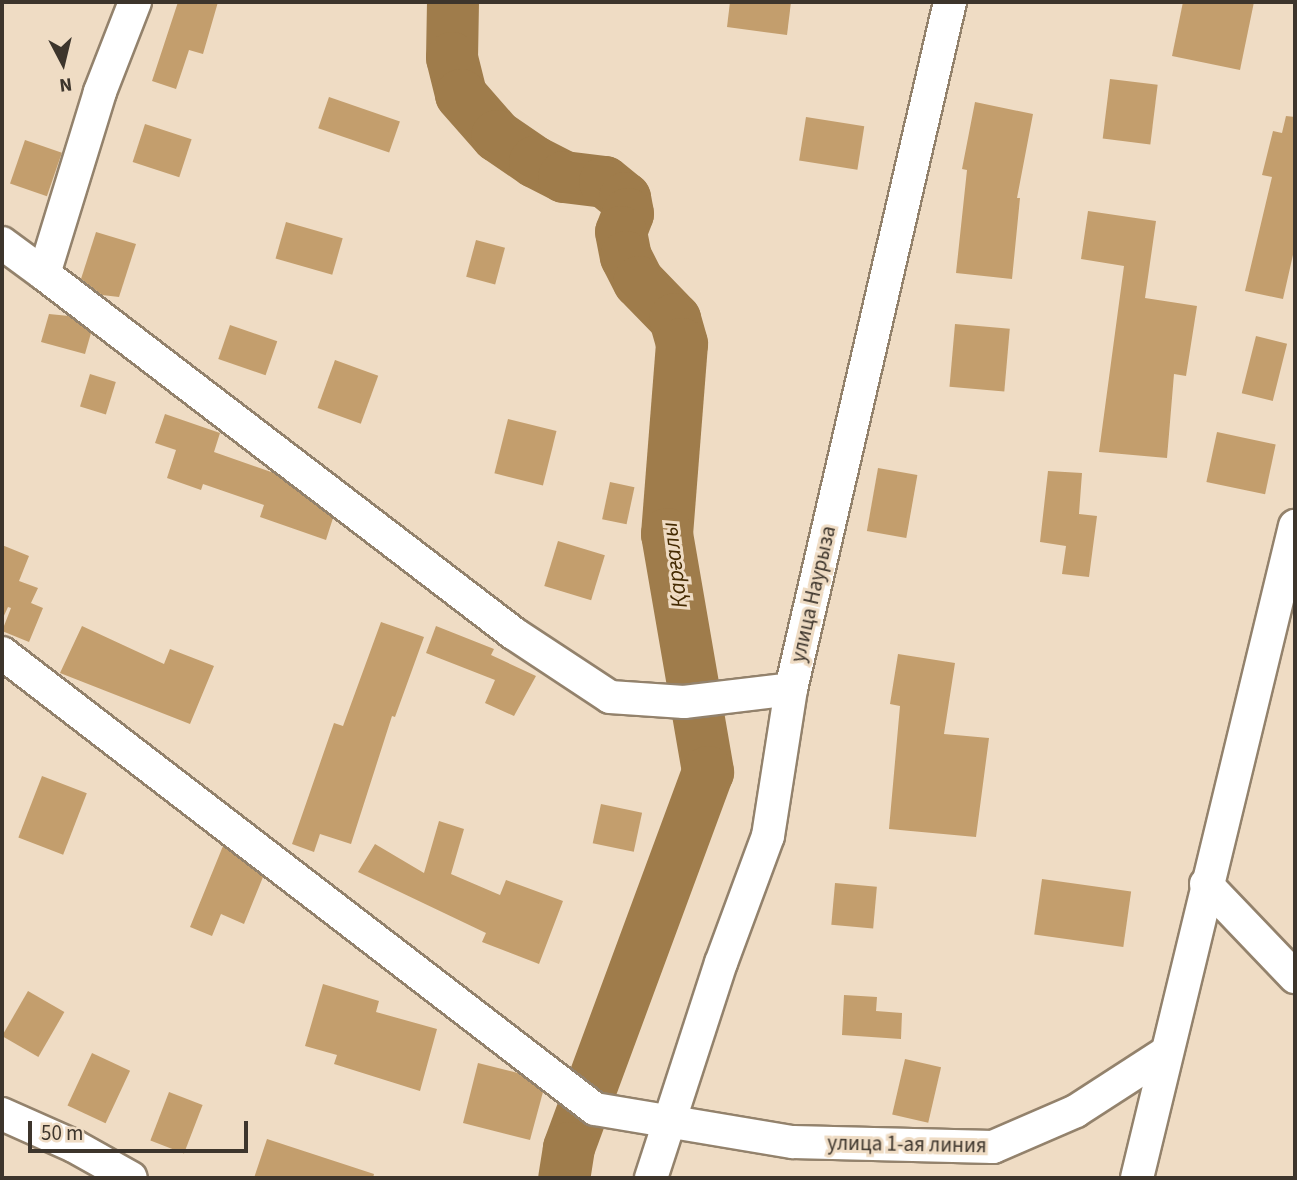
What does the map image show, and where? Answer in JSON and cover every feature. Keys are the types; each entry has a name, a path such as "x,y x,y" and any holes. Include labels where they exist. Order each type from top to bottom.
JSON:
{"street":[{"path":"44,274 100,92 135,2"},
{"name":"улица Наурыза","path":"651,1178 768,836 791,689 950,2"},
{"path":"2,243 513,633 610,697 684,702 791,689"},
{"path":"1137,1178 1164,1054 1295,526"},
{"name":"улица 1-ая линия","path":"2,653 595,1109 793,1142 993,1147 1076,1111 1164,1054"},
{"path":"1206,884 1295,977"},
{"path":"2,1114 74,1146 131,1178"}],"building":[{"path":"178,2 218,2 203,54 189,50 176,89 152,81"},
{"path":"730,2 791,2 787,35 727,27"},
{"path":"1183,2 1254,2 1240,70 1172,56"},
{"path":"1110,79 1158,85 1150,144 1103,139"},
{"path":"329,97 400,121 389,153 318,128"},
{"path":"975,102 1033,114 1017,198 1020,198 1012,279 956,273 967,170 962,169"},
{"path":"1286,116 1295,117 1295,246 1283,299 1245,291 1272,177 1262,175 1273,131 1282,133"},
{"path":"806,117 864,126 857,170 799,160"},
{"path":"145,124 192,139 179,177 133,162"},
{"path":"25,140 62,153 47,196 10,183"},
{"path":"1088,211 1156,221 1145,298 1197,306 1186,376 1174,374 1167,458 1099,452 1124,266 1081,259"},
{"path":"286,222 343,238 332,275 276,259"},
{"path":"96,232 136,244 119,297 102,295 81,279"},
{"path":"476,240 505,248 495,284 466,277"},
{"path":"49,314 69,316 91,333 85,354 41,342"},
{"path":"955,324 1010,329 1004,392 950,387"},
{"path":"230,325 277,341 266,375 218,359"},
{"path":"1256,336 1287,344 1273,401 1242,393"},
{"path":"335,360 378,376 361,424 318,408"},
{"path":"90,374 116,382 106,414 80,407"},
{"path":"165,414 220,433 214,452 274,473 333,518 326,540 260,517 264,505 203,484 201,490 167,478 176,450 155,443"},
{"path":"508,419 557,431 543,485 494,473"},
{"path":"1217,432 1276,444 1265,494 1206,482"},
{"path":"878,468 917,475 906,538 867,531"},
{"path":"1048,471 1082,473 1079,514 1097,516 1089,577 1062,574 1066,546 1040,542"},
{"path":"610,482 634,487 627,524 602,519"},
{"path":"558,541 605,555 591,600 544,586"},
{"path":"2,545 29,556 19,581 38,588 31,603 43,608 29,642 2,631 11,608 8,607 2,620"},
{"path":"381,622 424,637 395,717 392,716 351,844 320,834 314,852 292,844 334,723 343,726"},
{"path":"82,626 164,664 170,649 214,666 190,724 60,673"},
{"path":"436,626 494,649 491,655 536,676 514,716 485,703 495,680 426,653"},
{"path":"898,654 955,663 944,734 989,738 976,837 889,829 900,706 890,704"},
{"path":"42,776 87,793 63,855 18,838"},
{"path":"601,804 642,813 634,852 593,843"},
{"path":"439,821 464,829 451,874 500,895 506,880 563,901 539,964 482,942 486,933 358,872 375,844 424,873"},
{"path":"223,846 263,877 244,924 221,914 212,936 190,927"},
{"path":"1042,879 1131,892 1123,947 1034,934"},
{"path":"835,883 877,887 873,929 831,925"},
{"path":"323,984 379,1001 376,1012 437,1029 420,1091 334,1064 337,1055 305,1046"},
{"path":"28,991 64,1012 38,1057 2,1036"},
{"path":"844,995 877,997 876,1011 902,1013 901,1039 842,1035"},
{"path":"92,1053 130,1071 106,1123 67,1106"},
{"path":"905,1059 941,1067 928,1123 892,1115"},
{"path":"478,1063 518,1073 543,1092 530,1140 463,1123"},
{"path":"169,1092 203,1105 184,1153 150,1141"},
{"path":"267,1139 374,1174 373,1178 254,1178"}],"waterway":[{"name":"Қарғалы","path":"453,2 452,58 461,95 497,136 535,162 564,177 605,182 625,198 628,214 621,232 626,257 639,282 675,319 682,344 667,534 708,772 569,1148 564,1178"}]}
